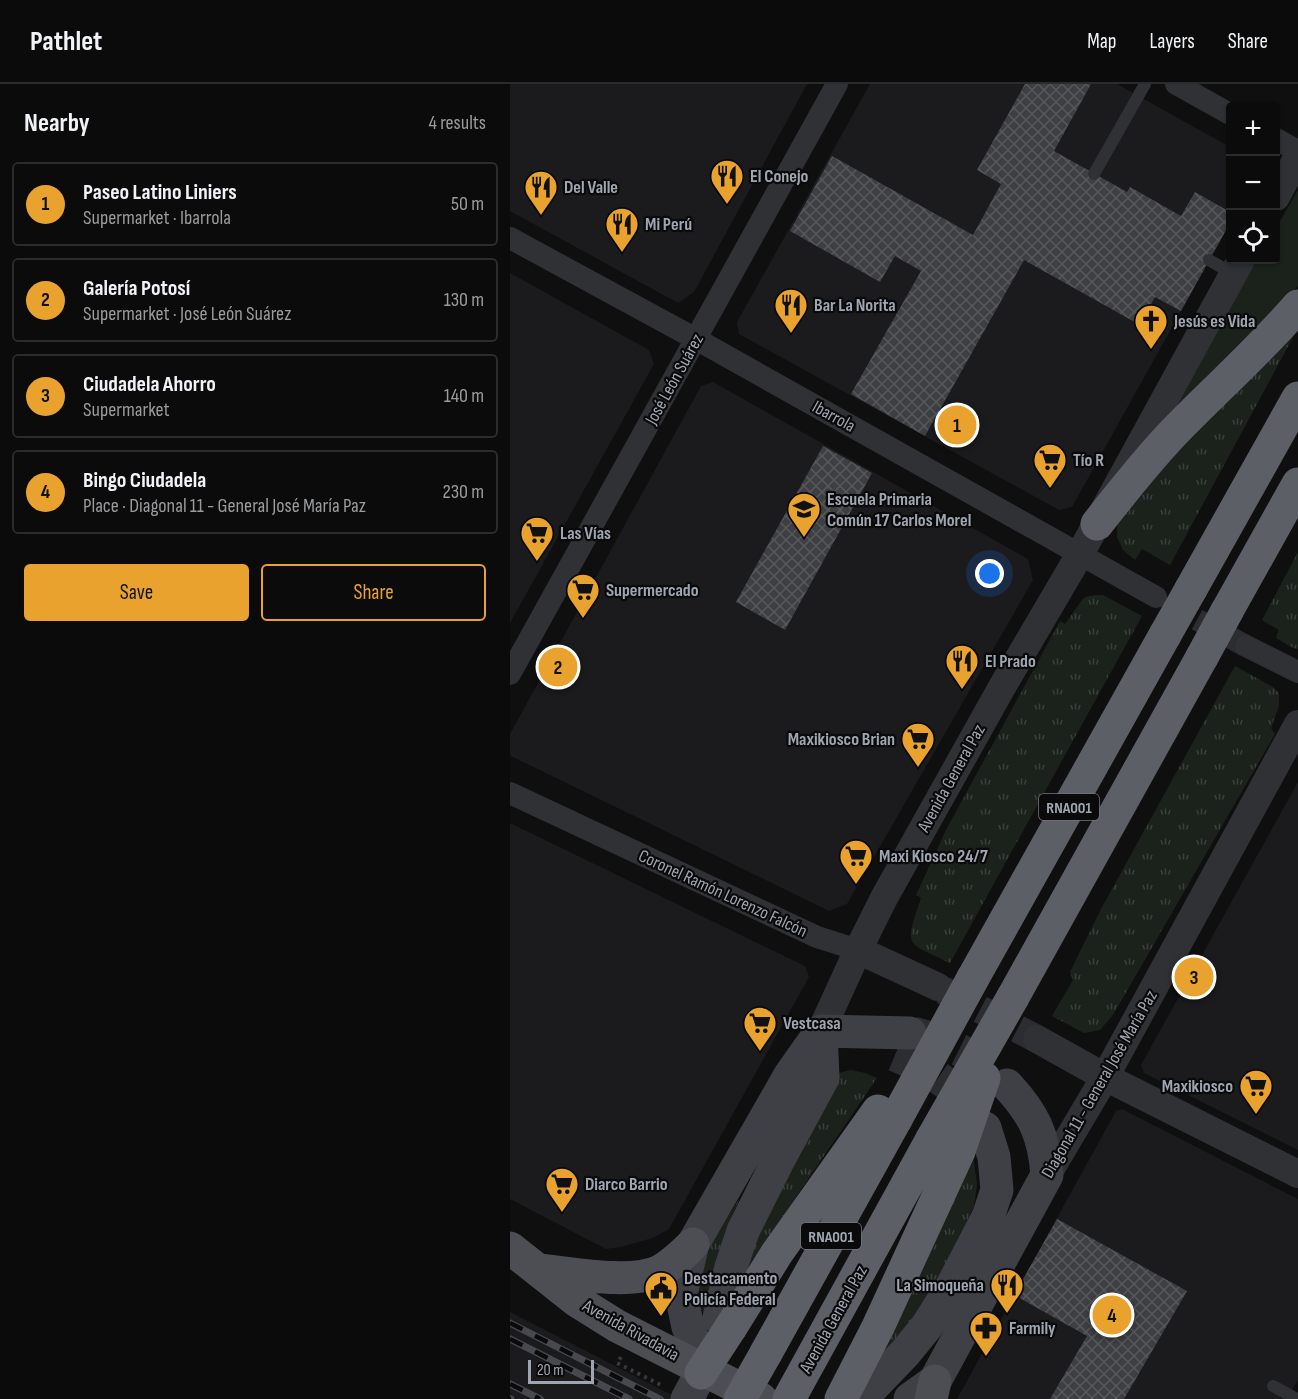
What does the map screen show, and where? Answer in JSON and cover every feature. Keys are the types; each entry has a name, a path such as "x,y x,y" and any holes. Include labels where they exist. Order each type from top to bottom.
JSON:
{"highway":[{"path":"1096,524 1163,444 1252,356 1298,306"},
{"name":"RNA001","path":"740,1399 766,1353 887,1115 949,1022 1298,398"},
{"name":"Avenida General Paz","path":"796,1386 946,1145 1014,995 1298,484"},
{"path":"691,1383 725,1322 887,1115"},
{"path":"854,1395 946,1145"}],"main road":[{"path":"725,1322 731,1267 743,1231 822,1078 821,1031 903,1044"},
{"name":"Avenida General Paz","path":"691,1383 688,1328 681,1294 693,1244 790,1075 821,1031"},
{"path":"1007,1084 1024,1103 1038,1125 1045,1149 1047,1175"},
{"path":"854,1395 905,1353 927,1326 952,1286 988,1217 997,1190 994,1157 985,1128"},
{"name":"Diagonal 11 - General José María Paz","path":"925,1393 1047,1175"},
{"path":"539,1270 614,1277 644,1276 659,1271 678,1260 693,1244"},
{"name":"Avenida Rivadavia","path":"510,1248 577,1301 617,1326 691,1383 761,1399"}],"street":[{"name":"José León Suárez","path":"510,674 837,84"},
{"path":"1176,84 1226,112"},
{"path":"1280,142 1298,151"},
{"path":"1280,188 1298,156"},
{"name":"Ibarrola","path":"510,238 696,339 1156,597"},
{"name":"Avenida General Paz","path":"821,1031 884,898 1080,554 1228,265"},
{"path":"1246,646 1298,672"},
{"name":"Diagonal 11 - General José María Paz","path":"1047,1175 1105,1077 1298,724"},
{"name":"Coronel Ramón Lorenzo Falcón","path":"510,792 817,937 858,950 938,987"},
{"path":"1037,1039 1105,1077 1298,1174"}],"lane":[{"path":"1094,174 1145,84"},
{"path":"1273,1386 1297,1399"}],"path":[{"path":"631,1361 621,1357 617,1364 691,1383"}],"shaded area":[{"path":"510,84 807,84 694,292 678,303 510,211"},
{"path":"870,84 1117,84 1226,145 1226,230 1072,507 1059,510 739,334 737,322"},
{"path":"510,273 649,350 654,364 510,623"},
{"path":"713,382 1028,559 1033,580 847,904 829,911 510,754 510,734 701,386"},
{"path":"1298,782 1298,1150 1144,1073 1141,1065"},
{"path":"510,823 805,966 809,977 669,1229 653,1238 606,1249 510,1199"},
{"path":"1122,1109 1298,1199 1298,1380 1287,1399 957,1399 1116,1111"},
{"path":"510,1312 672,1395 681,1399 510,1399"}],"green space":[{"path":"1298,190 1298,286 1246,341 1159,426 1255,264 1280,264 1280,221"},
{"path":"1298,328 1170,565 1142,549 1135,560 1123,550 1117,537 1117,526 1138,487"},
{"path":"1298,552 1298,649 1276,638 1279,630 1262,620"},
{"path":"1103,595 1142,616 950,963 924,951 912,941 912,927 921,898 916,895 946,830 1060,621 1065,624 1085,597"},
{"path":"1235,666 1273,687 1279,693 1279,706 1271,728 1275,734 1113,1015 1100,1030 1084,1033 1052,1016 1073,980 1070,972 1101,909"},
{"path":"851,1070 877,1078 798,1194 736,1291 739,1266 839,1073"},
{"path":"973,1156 977,1184 974,1206 963,1231 930,1295 879,1361"},
{"path":"740,1198 728,1225 706,1316 700,1303 698,1288 701,1272 715,1239"}],"building":[{"path":"1025,84 1091,84 1054,151 1127,192 1130,187 1181,216 1195,192 1226,210 1226,230 1181,311 1155,297 1140,325 1024,260 925,436 851,394 921,271 895,256 880,282 790,231 832,156 973,235 1001,184 977,170"},
{"name":"Escuela Primaria Común 17 Carlos Morel","path":"823,446 872,473 785,630 736,602"},
{"path":"1057,1219 1187,1291 1124,1399 1050,1399 1087,1336 1014,1295"}],"tunnel":[{"path":"1168,604 1246,646"},
{"path":"943,990 1037,1039"},
{"path":"913,1033 959,1050 980,1062 999,1077"},
{"path":"895,1055 950,1086 975,1114"}],"railway":[{"path":"510,1323 660,1399"},
{"path":"510,1339 629,1399"},
{"path":"510,1384 540,1399"}],"place":[{"name":"El Conejo","path":"727,205"},
{"name":"Del Valle","path":"541,216"},
{"name":"Mi Perú","path":"622,253"},
{"name":"Bar La Norita","path":"791,334"},
{"name":"Jesús es Vida","path":"1151,350"},
{"name":"Paseo Latino Liniers","path":"957,425"},
{"name":"Tío R","path":"1050,489"},
{"name":"Escuela Primaria Común 17 Carlos Morel","path":"804,538"},
{"name":"Las Vías","path":"537,562"},
{"name":"Supermercado","path":"583,619"},
{"name":"Galería Potosí","path":"558,667"},
{"name":"El Prado","path":"962,690"},
{"name":"Maxikiosco Brian","path":"918,768"},
{"name":"Maxi Kiosco 24/7","path":"856,885"},
{"name":"Ciudadela Ahorro","path":"1194,977"},
{"name":"Vestcasa","path":"760,1052"},
{"name":"Maxikiosco","path":"1256,1115"},
{"name":"Diarco Barrio","path":"562,1213"},
{"name":"La Simoqueña","path":"1007,1314"},
{"name":"Bingo Ciudadela","path":"1112,1315"},
{"name":"Destacamento Policía Federal","path":"661,1317"},
{"name":"Farmily","path":"986,1357"}]}
